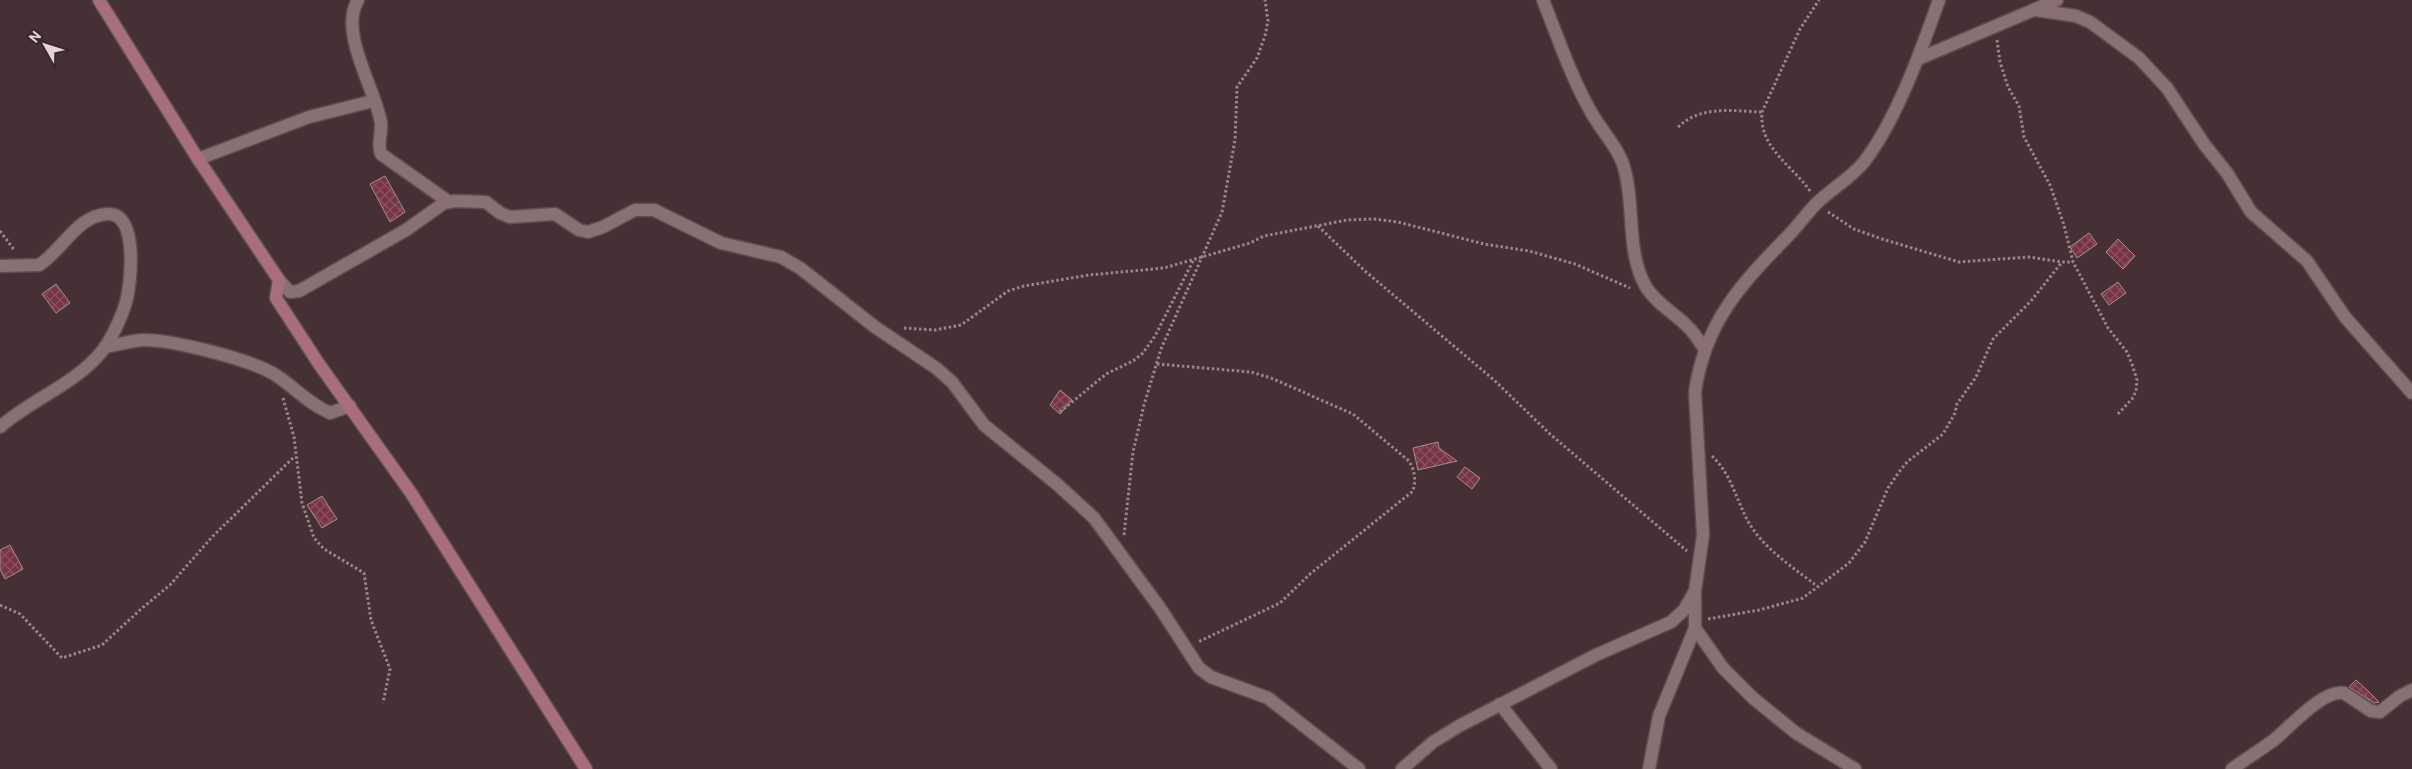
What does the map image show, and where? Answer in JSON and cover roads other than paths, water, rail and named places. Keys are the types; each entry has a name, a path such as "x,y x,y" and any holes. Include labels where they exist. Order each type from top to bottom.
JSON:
{"street":[{"path":"99,0 198,159 279,280 290,292 304,289 406,230 444,203 449,202 486,202 504,216 510,217 555,214 579,230 588,232 603,227 635,210 654,210 721,243 773,254 790,262 875,327 898,341 943,374 952,382 973,412 990,430 1058,485 1094,518 1120,556 1145,587 1196,664 1211,677 1268,698 1359,769"},
{"path":"358,0 352,22 359,60 381,124 379,146 381,154 449,202"},
{"path":"1543,0 1576,82 1591,112 1618,153 1625,170 1630,195 1631,231 1639,269 1646,285 1657,302 1688,326 1706,350"},
{"path":"1649,769 1659,716 1695,625 1695,592 1703,535 1703,499 1697,447 1695,392 1698,374 1706,350 1734,294 1817,203 1848,180 1864,161 1884,129 1918,59 1939,0"},
{"path":"1918,59 2057,0"},
{"path":"2036,10 2076,16 2090,22 2123,44 2139,58 2167,88 2204,144 2227,173 2251,212 2307,261 2345,317 2412,393"},
{"path":"198,159 310,117 374,101"},
{"path":"0,266 39,265 80,226 103,215 118,216 122,220 128,235 130,281 125,303 104,347 80,372 0,427"},
{"path":"279,280 276,298 319,364 411,493 586,769"},
{"path":"104,347 141,340 164,341 252,362 277,376 311,405 330,413 350,406"},
{"path":"1402,769 1433,742 1500,704 1596,655 1671,622 1684,610 1695,592"},
{"path":"1695,625 1723,668 1753,698 1796,733 1854,769"},
{"path":"2232,769 2272,741 2308,709 2332,695 2344,693 2376,712 2382,711 2400,696 2412,690"},
{"path":"1500,704 1551,769"}]}
